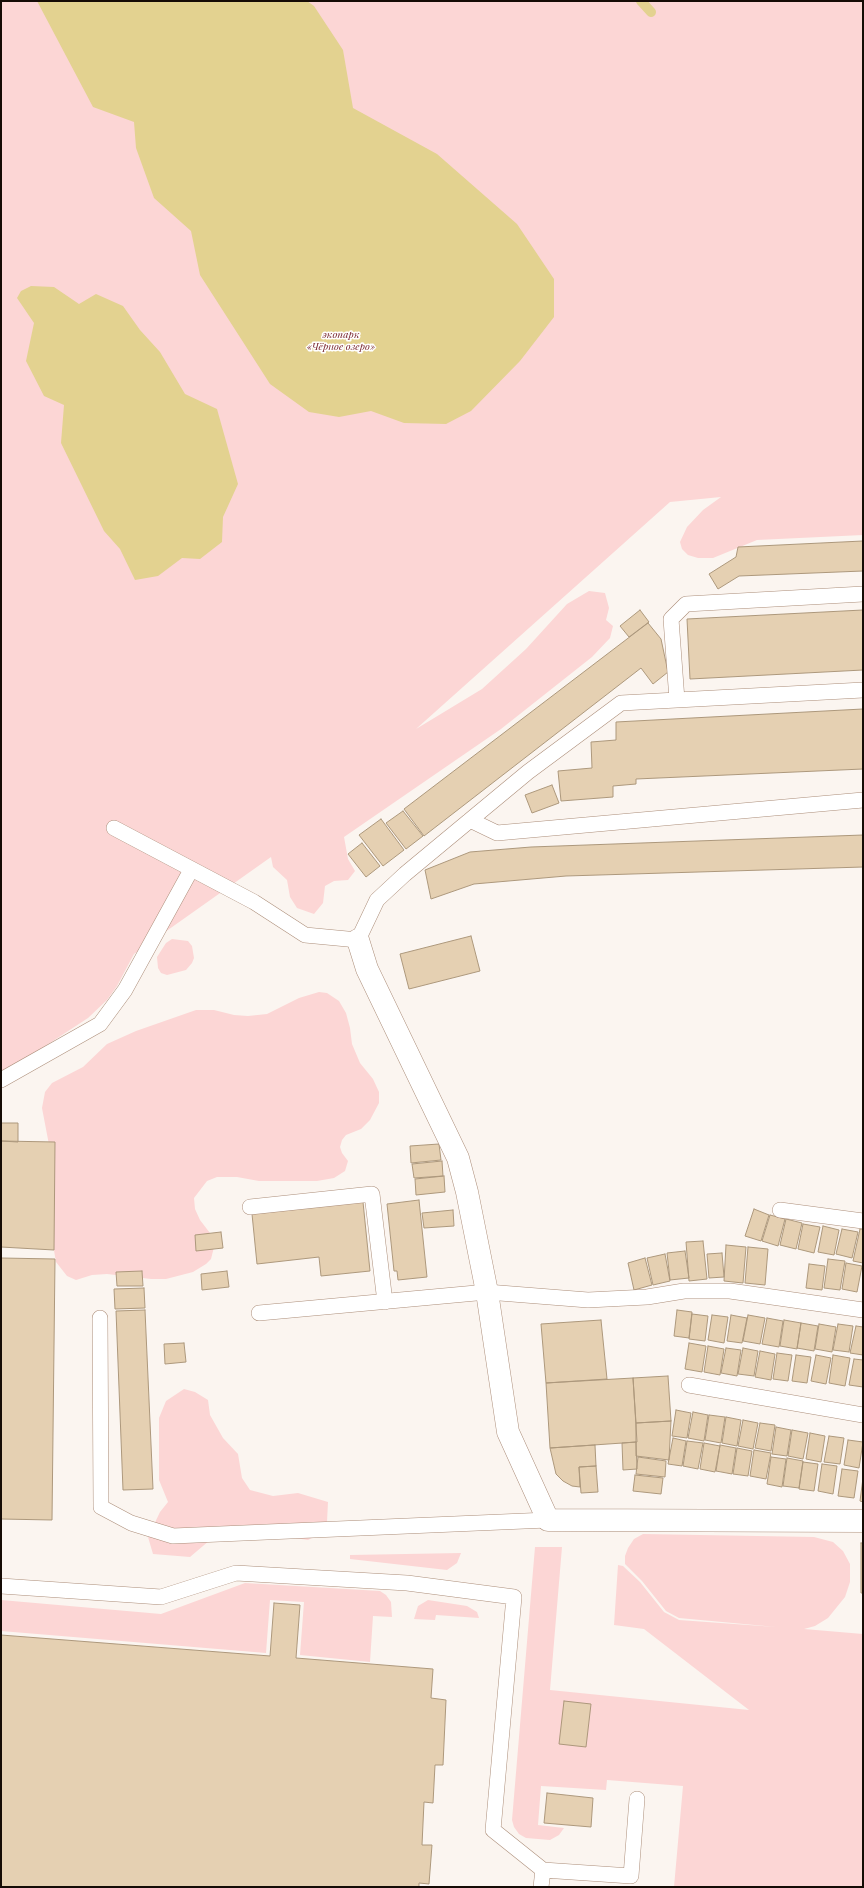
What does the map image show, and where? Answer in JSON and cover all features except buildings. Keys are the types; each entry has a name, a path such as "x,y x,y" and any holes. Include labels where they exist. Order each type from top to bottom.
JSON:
{"street":[{"path":"358,940 366,969 458,1158 467,1192 487,1292 508,1432 548,1520 863,1521"}],"lane":[{"path":"677,700 672,619 686,604 863,594"},
{"path":"114,828 254,902 305,935 358,940 377,900 405,874 528,772 621,703 863,690"},
{"path":"470,820 496,833 863,800"},
{"path":"1,1080 100,1024 126,990 191,870"},
{"path":"250,1207 372,1194 385,1302"},
{"path":"780,1210 863,1221"},
{"path":"259,1314 487,1292 588,1300 647,1297 684,1291 730,1291 863,1310"},
{"path":"100,1318 102,1508 131,1523 173,1536 548,1520"},
{"path":"689,1385 863,1416"},
{"path":"1,1586 161,1597 236,1573 407,1583 514,1597 493,1830 543,1870 631,1876 637,1799"},
{"path":"541,1887 543,1870"}],"green space":[{"name":"экопарк «Чёрное озеро»","path":"1,1 863,1 863,535 757,540 713,558 698,558 688,555 682,549 680,542 687,527 703,510 721,497 670,502 416,729 482,689 526,649 567,604 589,591 605,593 609,608 606,620 613,626 610,638 592,657 501,729 344,837 348,859 355,871 348,880 334,881 325,886 323,903 314,914 297,908 290,897 287,880 273,867 271,857 134,954 117,986 107,1000 88,1018 1,1075"},
{"path":"172,939 188,941 192,946 194,958 186,970 167,975 161,973 158,968 157,957 166,943"},
{"path":"319,992 327,993 339,1001 346,1013 352,1044 360,1063 373,1079 379,1092 379,1103 370,1120 361,1129 346,1135 342,1140 340,1147 342,1153 348,1161 345,1171 334,1178 317,1181 259,1181 237,1177 217,1177 207,1181 194,1198 195,1209 200,1220 213,1237 214,1247 211,1259 193,1272 166,1279 151,1279 107,1274 92,1275 76,1280 67,1276 56,1262 52,1239 50,1150 42,1108 45,1092 52,1083 83,1067 107,1044 136,1031 196,1010 214,1010 234,1015 248,1016 267,1014 299,998"},
{"path":"184,1389 195,1392 208,1400 210,1415 223,1438 238,1454 242,1478 250,1490 273,1496 298,1493 328,1502 327,1522 320,1534 308,1540 282,1536 210,1540 190,1557 153,1554 148,1537 160,1512 168,1502 159,1480 159,1418 166,1401"},
{"path":"643,1534 814,1537 833,1542 843,1551 850,1564 850,1582 845,1597 828,1618 815,1626 804,1629 863,1634 863,1887 674,1887 683,1786 607,1780 606,1790 541,1786 538,1825 564,1828 559,1835 550,1840 526,1838 519,1834 514,1827 512,1820 535,1547 562,1547 550,1690 749,1710 644,1629 614,1625 618,1565 623,1566 640,1582 664,1612 679,1620 776,1627 679,1618 666,1611 642,1581 625,1564 625,1556 628,1548 634,1539"},
{"path":"461,1553 457,1563 447,1570 350,1559 350,1555"},
{"path":"245,1583 380,1591 386,1595 391,1602 392,1617 373,1616 370,1662 300,1655 304,1602 270,1600 266,1653 1,1631 1,1600 161,1614"},
{"path":"428,1600 467,1606 477,1612 479,1618 436,1615 435,1620 414,1619 418,1606"}],"shaded area":[{"path":"37,1 307,1 314,6 343,50 353,108 437,154 517,224 554,279 554,317 520,361 471,411 446,424 404,423 371,411 339,417 309,412 270,384 200,275 191,231 154,198 136,148 134,122 93,107"},
{"path":"31,286 54,287 79,304 96,294 123,306 140,330 160,352 185,394 217,409 238,484 223,517 222,542 200,559 182,558 158,576 135,580 120,549 104,531 61,443 64,405 44,396 26,361 34,323 17,298 21,291"}],"waterway":[{"path":"641,1 651,12"}]}
